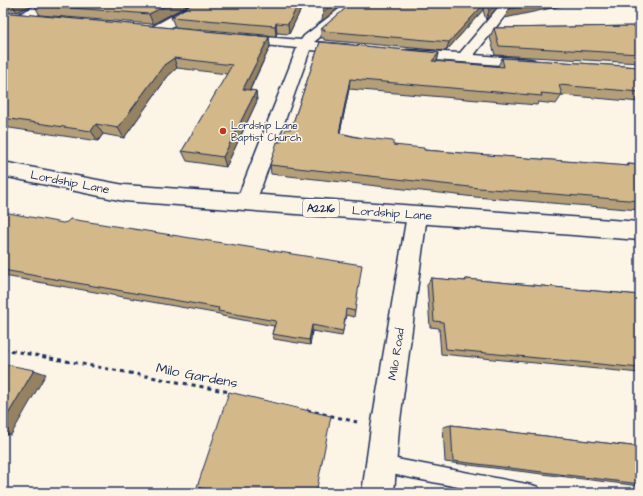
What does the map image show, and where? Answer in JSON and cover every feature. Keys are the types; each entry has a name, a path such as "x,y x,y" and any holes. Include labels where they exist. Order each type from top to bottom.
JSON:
{"street":[{"path":"3,28 18,18 51,3"},
{"path":"155,31 204,3"},
{"path":"246,202 305,45 309,39 355,3"},
{"path":"463,59 509,3"},
{"path":"3,15 49,21"},
{"path":"140,29 179,33"},
{"path":"226,38 360,50"},
{"path":"392,53 542,64"},
{"name":"Lordship Lane","path":"3,169 124,193 640,231"},
{"name":"Milo Road","path":"378,493 385,428 417,215"}],"lane":[{"path":"381,463 421,473 532,493"}],"path":[{"name":"Milo Gardens","path":"3,348 231,393"},
{"path":"300,409 385,428"}],"building":[{"path":"39,3 171,3 149,14 34,5"},
{"path":"194,3 299,3 288,24 276,23 275,26 171,17"},
{"path":"325,3 334,3 323,12"},
{"path":"352,3 485,3 449,42 324,31 325,29 321,29"},
{"path":"487,3 496,3 489,11"},
{"path":"513,3 536,3 509,9"},
{"path":"3,12 269,37 243,89 256,91 223,157 182,151 232,65 174,58 164,65 118,128 96,124 91,131 3,118"},
{"path":"640,26 640,54 499,46 494,28"},
{"path":"320,42 439,53 432,61 504,67 502,58 640,67 640,92 559,85 562,95 541,93 542,96 350,79 339,133 356,137 393,141 393,145 424,148 424,150 629,166 628,164 640,165 640,201 479,188 270,165 277,142 281,142 286,129 291,129"},
{"path":"3,212 63,223 70,219 362,265 355,311 346,309 343,331 312,325 309,340 272,334 276,321 218,311 219,308 3,270"},
{"path":"431,278 466,281 466,279 640,295 640,368 446,349 443,322 434,321"},
{"path":"3,364 34,370 3,423"},
{"path":"229,392 331,416 316,493 220,493 197,487"},
{"path":"451,425 640,447 640,484 453,461"}],"place":[{"name":"Lordship Lane Baptist Church","path":"223,131"}]}
